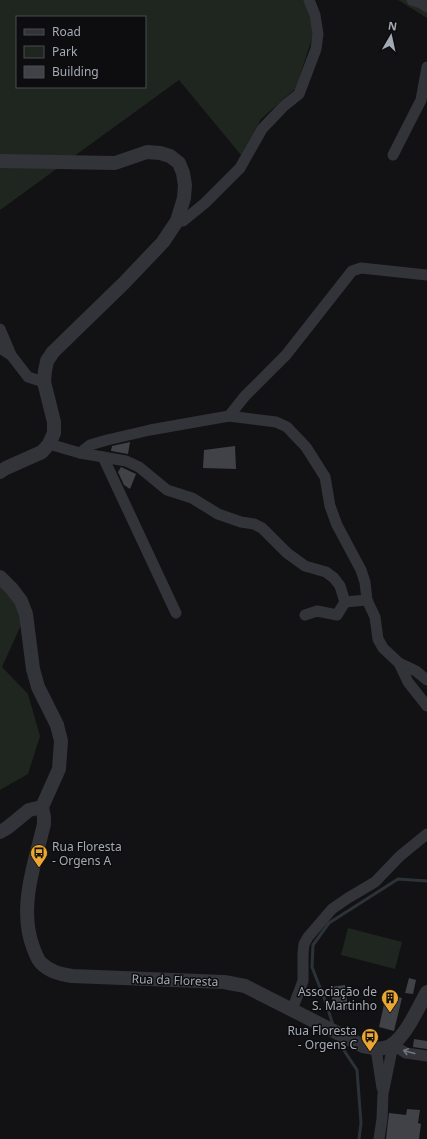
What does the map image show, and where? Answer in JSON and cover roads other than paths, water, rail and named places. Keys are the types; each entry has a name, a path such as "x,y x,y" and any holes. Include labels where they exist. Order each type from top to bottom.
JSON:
{"street":[{"path":"177,221 183,221 205,203 240,168 262,129 284,106 299,94 316,49 318,34 315,15 309,0"},
{"path":"412,0 421,2 427,7"},
{"path":"393,155 421,100 427,67"},
{"path":"0,161 115,162 147,152 160,153 170,156 179,163 184,173 185,185 184,198 177,221 163,242 124,283 53,352 47,361 44,382 54,422 54,432 49,444 42,452 0,472"},
{"path":"229,416 244,396 286,355 352,271 361,268 427,275"},
{"path":"0,329 11,355 28,377 44,382"},
{"path":"0,348 11,355"},
{"path":"80,453 90,445 107,440 150,430 229,416 276,422 288,427 306,447 325,477 330,506 337,525 365,582 367,600 375,617 378,639 383,648 399,663 416,671 427,680"},
{"path":"49,444 80,453 126,461 139,467 167,490 192,498 218,514 241,522 254,524 262,528 287,553 305,566 326,572 334,578 340,586 345,602 337,615 317,611 305,615"},
{"path":"103,457 176,613"},
{"path":"0,577 21,601 26,614 33,669 38,688 57,725 61,741 59,769 42,807 29,810 0,832"},
{"path":"345,602 367,600"},
{"path":"399,663 408,682 427,706"},
{"name":"Rua da Floresta","path":"42,807 44,824 28,894 27,916 29,937 41,963 54,972 72,976 224,982 245,986 362,1046 376,1049"},
{"path":"292,1010 303,981 304,944 308,937 332,909 375,882 400,856 427,834"},
{"path":"383,1094 376,1049 393,1045 402,1037 427,992"},
{"path":"393,1045 406,1053 427,1056"},
{"path":"379,1139 382,1119 383,1094 393,1045"}],"waterway":[{"path":"333,1025 312,967 313,945 329,923 398,879 427,881"},
{"path":"338,1038 339,1043 357,1070 361,1123 359,1139"}],"place":[{"name":"Rua Floresta - Orgens A","path":"39,868"},
{"name":"Associação de S. Martinho","path":"390,1013"},
{"name":"Rua Floresta - Orgens C","path":"370,1052"}]}
